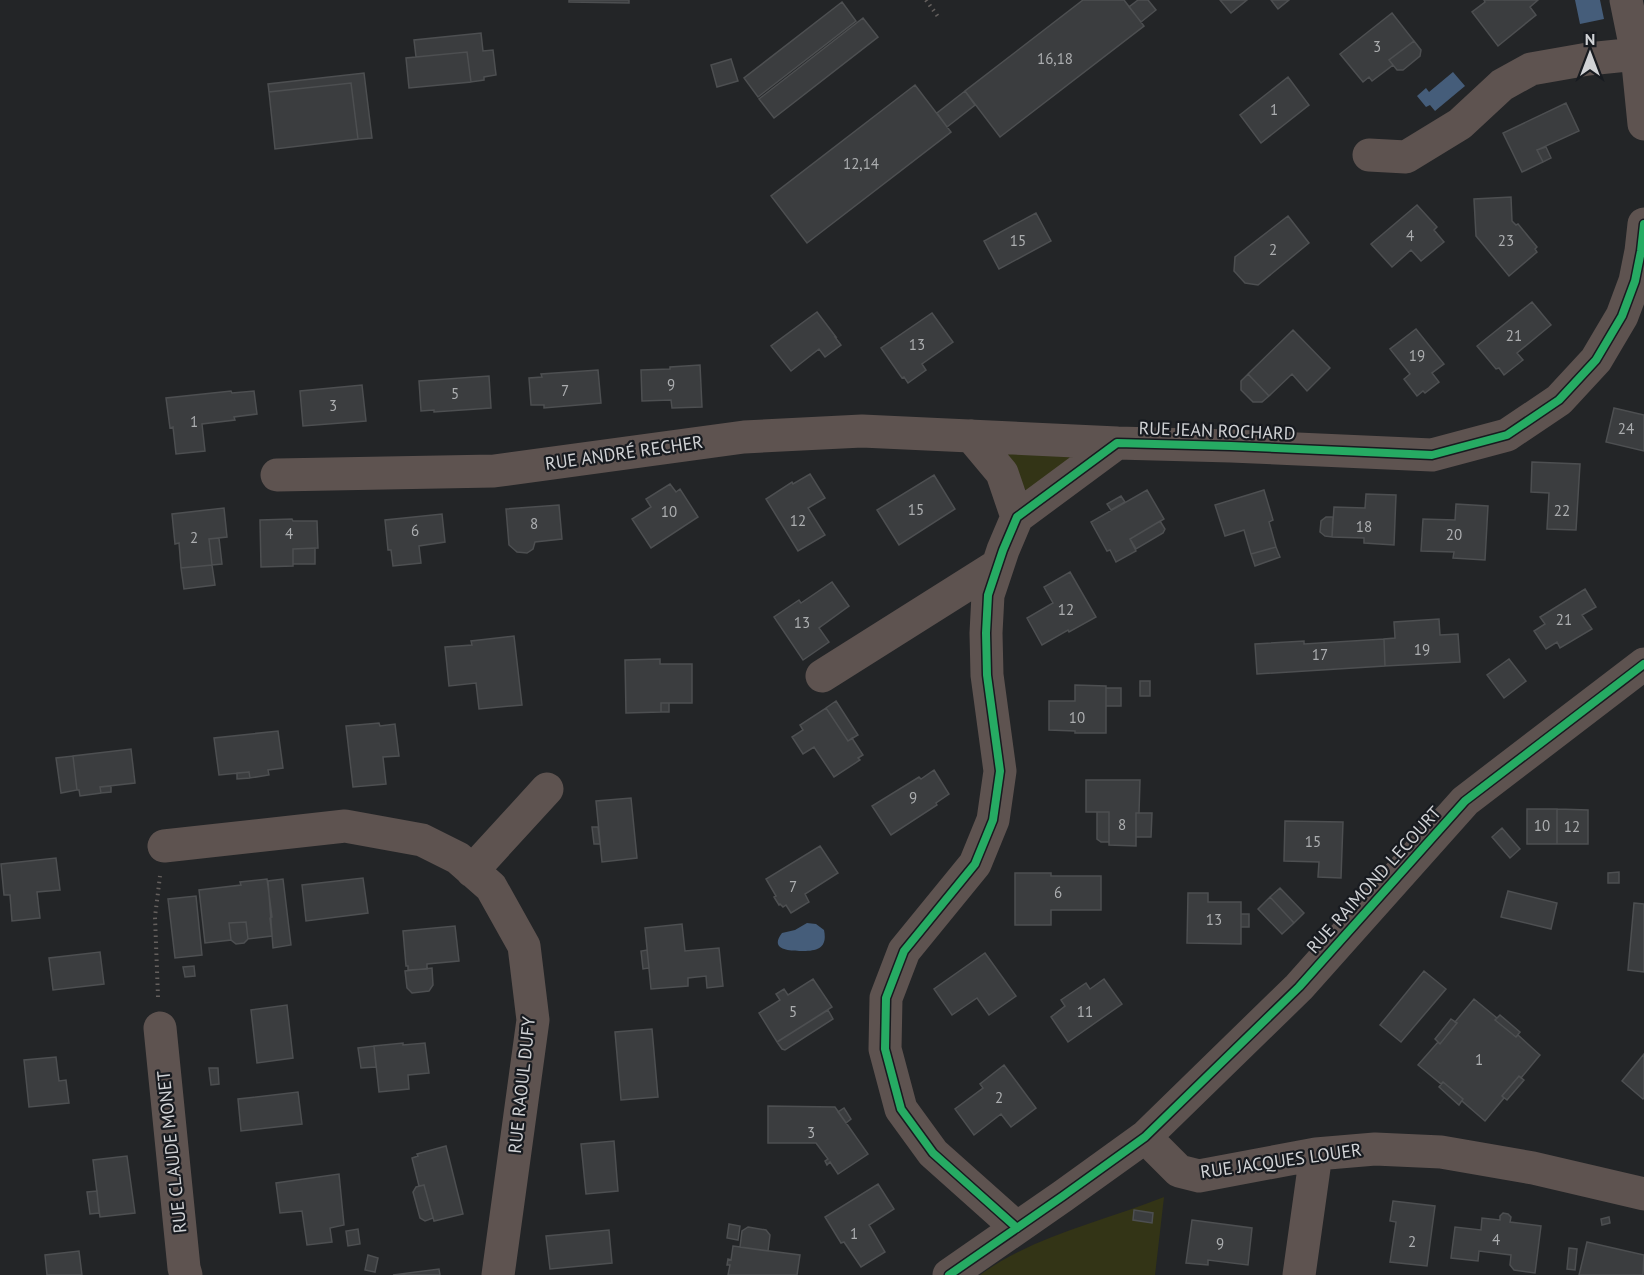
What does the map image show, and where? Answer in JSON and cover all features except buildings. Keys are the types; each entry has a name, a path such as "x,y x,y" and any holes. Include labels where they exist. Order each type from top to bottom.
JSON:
{"street":[{"path":"1626,0 1637,54 1644,124"},
{"path":"1369,155 1406,157 1460,124 1502,85 1531,69 1588,59 1637,54"},
{"name":"RUE JEAN ROCHARD","path":"1017,517 1118,443 1432,455 1506,435 1559,400 1596,360 1622,316 1635,280 1644,224"},
{"name":"RUE ANDRÉ RECHER","path":"277,475 494,471 744,437 862,431 1118,443"},
{"path":"971,436 1002,473 1017,517 988,595 987,675 1000,771 993,820 975,864 904,951 886,998 885,1049 901,1109 933,1153 1017,1228"},
{"path":"822,676 998,565"},
{"name":"RUE RAIMOND LECOURT","path":"949,1275 1145,1137 1299,987 1465,801 1644,664"},
{"path":"472,871 548,789"},
{"name":"RUE RAOUL DUFY","path":"164,846 345,826 422,840 458,858 491,886 524,946 533,1020 498,1275"},
{"name":"RUE CLAUDE MONET","path":"160,1028 186,1275"},
{"name":"RUE JACQUES LOUER","path":"1145,1137 1179,1171 1199,1176 1316,1154 1375,1149 1441,1152 1533,1168 1644,1194"},
{"path":"1299,1275 1316,1154"}],"path":[{"path":"926,0 939,18"},
{"path":"160,1028 155,917 164,846"}],"green space":[{"path":"1005,451 1074,457 1029,495 1002,455"},
{"path":"1164,1197 1155,1275 980,1275 1023,1249 1046,1239"}],"water":[{"path":"1575,0 1600,0 1604,19 1580,24"},
{"path":"1453,72 1465,86 1435,111 1430,105 1426,107 1417,96 1426,88 1429,92"},
{"path":"807,923 816,924 824,930 824,941 820,948 796,951 786,950 779,946 782,933 795,930"}],"cycle path":[{"path":"1017,1228 933,1153 901,1109 885,1049 886,998 904,951 975,864 993,820 1000,771 987,675 988,595 1017,517 1117,443 1432,455 1507,435 1559,400 1596,360 1622,316 1635,281 1644,224"},
{"path":"949,1275 1145,1137 1299,987 1465,801 1644,664"}]}
